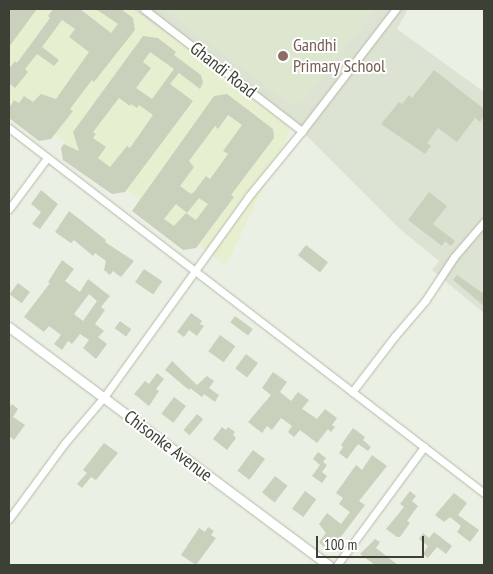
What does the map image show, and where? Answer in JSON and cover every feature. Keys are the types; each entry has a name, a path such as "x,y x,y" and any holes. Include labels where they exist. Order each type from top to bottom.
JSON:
{"street":[{"name":"Ghandi Road","path":"144,9 302,131"},
{"path":"9,519 64,444 104,397 196,272 248,197 302,131 396,9"},
{"path":"9,128 484,493"},
{"path":"9,209 47,158"},
{"path":"352,392 395,336 425,301 454,256 484,222"},
{"name":"Chisonke Avenue","path":"9,327 328,565"},
{"path":"338,565 424,447"}],"shaded area":[{"path":"9,9 132,9 294,123 226,266 9,100"},
{"path":"132,9 408,9 397,29 484,92 484,313 432,270 439,261 401,230 294,123"},
{"name":"Gandhi Primary School","path":"163,9 376,9 303,102 290,104"}],"building":[{"path":"9,9 37,9 9,47"},
{"path":"53,9 80,9 111,33 118,24 96,9 121,9 133,18 135,30 94,82 92,80 70,109 73,111 51,139 39,141 9,118 9,108 14,100 19,103 24,96 33,102 41,94 56,99 89,52 69,37 75,29 62,20 42,47 59,60 54,66 37,54 25,69 28,72 15,88 9,83 9,69 15,61 17,63 50,18 48,16"},
{"path":"143,36 158,38 176,52 174,55 201,75 203,83 200,89 179,73 170,84 193,101 125,192 112,194 63,160 61,148 64,144 79,151 73,132","holes":["150,52 174,69 152,99 136,88 151,68 143,62","119,98 130,106 131,104 137,108 139,105 153,115 130,148 127,146 110,167 98,158 106,147 93,138 96,134 93,132"]},
{"path":"434,70 484,109 484,116 480,122 475,118 457,142 438,128 427,143 431,146 425,154 381,124 399,102 402,104 409,95 412,98"},
{"path":"227,94 273,129 274,138 231,195 234,197 196,248 183,250 132,211 214,96","holes":["228,115 242,125 223,151 228,154 210,179 206,176 191,194 180,186 194,167 189,161 215,126 218,129","199,198 208,204 196,220 186,213 174,226 164,219 176,204 187,213"]},
{"path":"41,190 58,204 40,229 32,224 41,212 31,204"},
{"path":"429,192 447,206 433,224 455,241 451,246 445,241 442,246 408,220"},
{"path":"69,211 106,240 105,242 134,261 121,277 113,271 110,275 104,270 106,261 95,253 93,256 74,240 71,243 55,232"},
{"path":"306,245 328,262 320,272 298,255"},
{"path":"62,260 74,269 65,281 80,292 88,279 110,296 101,307 105,310 95,324 104,331 98,337 107,344 96,359 83,348 89,340 80,334 72,344 68,341 62,350 54,344 61,335 49,326 44,332 24,317 50,283 48,282","holes":["89,294 97,301 83,321 74,314"]},
{"path":"144,269 162,281 153,295 135,282"},
{"path":"457,275 484,294 484,306 453,280"},
{"path":"18,283 30,292 22,303 10,294"},
{"path":"191,313 202,321 200,324 204,326 197,336 189,330 184,337 177,332"},
{"path":"235,316 253,329 248,335 230,322"},
{"path":"120,321 131,329 126,337 115,328"},
{"path":"220,335 235,346 224,362 208,351"},
{"path":"246,354 258,363 247,377 235,368"},
{"path":"172,361 197,385 207,376 214,381 209,388 219,395 215,402 204,394 202,397 190,388 189,390 165,370"},
{"path":"273,372 287,382 280,392 291,401 298,392 309,400 302,409 317,419 325,409 337,418 332,425 335,427 331,432 328,429 317,443 300,430 294,437 288,432 292,426 281,418 272,430 267,426 262,433 248,422 271,395 262,388"},
{"path":"157,373 164,379 156,389 159,391 149,406 134,394 145,381 149,384"},
{"path":"174,397 186,406 173,423 161,414"},
{"path":"12,404 18,409 13,417 25,425 14,440 9,436 9,408"},
{"path":"197,414 203,419 190,435 184,430"},
{"path":"222,427 226,430 228,427 235,432 233,435 236,438 227,450 213,439"},
{"path":"353,428 365,437 363,440 371,447 368,451 358,444 347,459 339,453 343,447 341,445"},
{"path":"104,443 118,453 96,480 91,477 82,488 77,484 87,473 83,470"},
{"path":"253,450 265,459 249,480 237,471"},
{"path":"318,452 326,458 323,462 327,465 322,472 327,476 322,483 312,476 320,465 313,459"},
{"path":"372,455 387,466 359,501 365,505 337,542 332,538 324,547 319,542 326,533 319,524 327,513 341,524 350,512 339,504 343,498 336,493 356,465 362,470"},
{"path":"275,476 288,486 275,502 262,493"},
{"path":"305,491 316,499 303,517 292,509"},
{"path":"410,491 416,496 412,501 418,506 407,521 410,523 400,537 397,537 386,529 404,507 400,504"},
{"path":"454,493 467,503 458,515 479,530 470,542 457,532 461,526 450,517 444,522 435,515"},
{"path":"208,527 214,531 211,535 216,538 196,565 181,555 199,528 205,532"},
{"path":"434,532 452,546 446,554 437,547 428,558 423,554 428,546 419,539 423,533 429,538"},
{"path":"375,539 380,542 376,548 398,565 375,565 360,554"}],"place":[{"name":"Gandhi Primary School","path":"283,56"}]}
